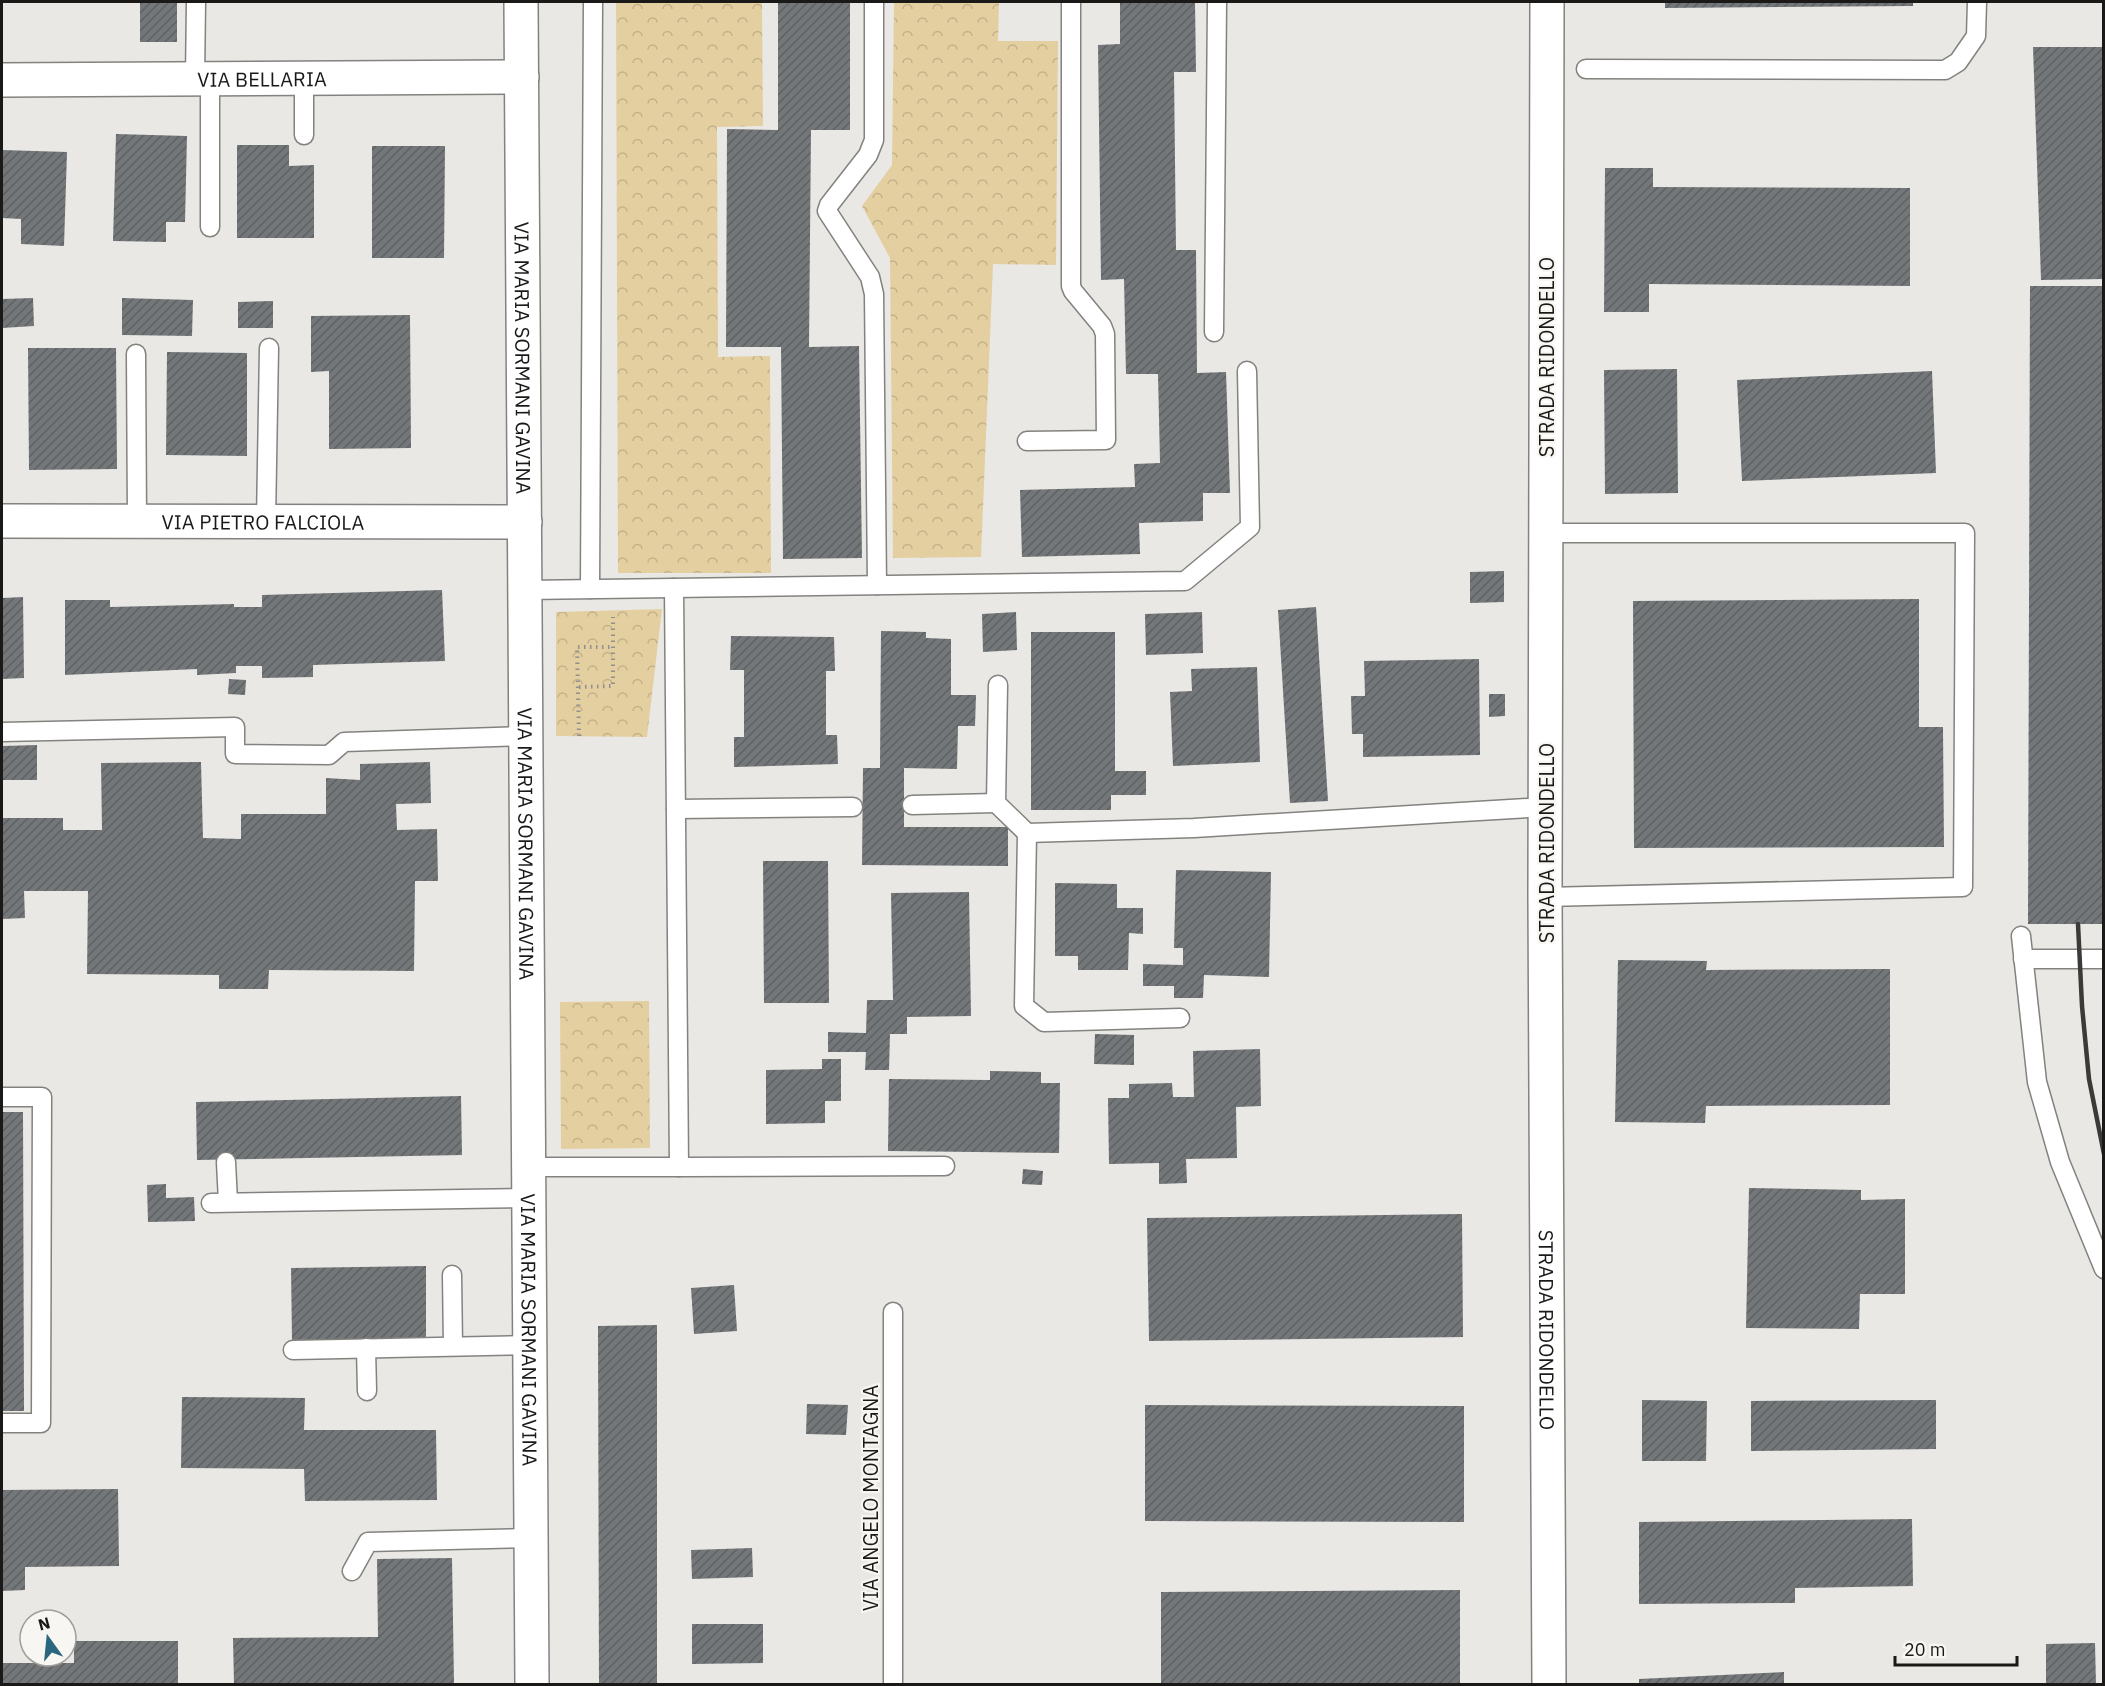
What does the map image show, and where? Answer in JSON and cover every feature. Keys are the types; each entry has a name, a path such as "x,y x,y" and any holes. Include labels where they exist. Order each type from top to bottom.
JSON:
{"street":[{"name":"VIA MARIA SORMANI GAVINA","path":"521,2 532,1684"},
{"name":"STRADA RIDONDELLO","path":"1547,2 1545,897 1549,1684"},
{"name":"VIA BELLARIA","path":"2,80 522,77"},
{"name":"VIA PIETRO FALCIOLA","path":"2,520 525,522"}],"lane":[{"path":"196,2 203,79 210,227"},
{"path":"590,589 593,2"},
{"path":"874,2 874,140 868,155 829,205 827,211 870,277 874,294 877,585"},
{"path":"1027,441 1106,440 1105,334 1102,326 1071,286 1071,2"},
{"path":"1214,332 1217,2"},
{"path":"1586,69 1945,70 1958,63 1976,36 1977,2"},
{"path":"304,78 304,135"},
{"path":"266,521 269,348"},
{"path":"136,354 137,520"},
{"path":"525,590 1185,581 1250,526 1247,371"},
{"path":"1545,897 1963,887 1965,557 1965,533 1546,533"},
{"path":"674,588 679,1167"},
{"path":"998,686 996,802 1027,833 1024,1006 1044,1022 1180,1018"},
{"path":"2,732 235,727 236,754 329,755 344,742 526,736"},
{"path":"912,805 996,802"},
{"path":"676,809 853,807"},
{"path":"1027,833 1194,828 1545,807"},
{"path":"2021,936 2037,1082 2044,1111 2060,1162 2103,1269"},
{"path":"2023,958 2103,959"},
{"path":"2,1097 42,1097 41,1423 2,1423"},
{"path":"226,1162 220,1203 529,1183 679,1167 945,1166"},
{"path":"452,1275 453,1346"},
{"name":"VIA ANGELO MONTAGNA","path":"893,1312 893,1684"},
{"path":"293,1350 530,1345"},
{"path":"366,1348 367,1391"},
{"path":"352,1571 368,1542 531,1538"}],"path":[{"path":"579,687 613,686 613,589"},
{"path":"579,736 577,647 613,647"}],"green space":[{"path":"616,2 762,2 763,126 717,127 718,357 770,356 771,573 618,573"},
{"path":"894,2 999,2 998,41 1058,41 1056,265 993,264 981,557 893,558 890,258 862,206 892,165"},
{"path":"662,609 647,737 556,736 556,612"},
{"path":"649,1001 650,1148 561,1149 560,1002"}],"building":[{"path":"140,2 177,2 177,42 140,42"},
{"path":"778,2 850,2 850,130 811,130 809,347 859,346 862,558 783,559 781,347 726,347 727,129 778,130"},
{"path":"1120,2 1195,2 1196,72 1174,72 1176,250 1196,250 1197,373 1226,372 1230,493 1203,493 1203,521 1139,523 1140,554 1022,557 1020,490 1135,487 1134,464 1160,463 1158,374 1126,374 1124,279 1101,280 1098,45 1120,44"},
{"path":"1665,2 1913,2 1913,6 1665,8"},
{"path":"2033,47 2104,47 2104,279 2041,280"},
{"path":"116,134 187,136 185,222 166,222 166,242 113,241"},
{"path":"237,145 289,145 289,166 314,165 314,238 237,238"},
{"path":"372,146 445,146 444,258 372,258"},
{"path":"2,150 67,152 64,246 21,244 21,219 2,218"},
{"path":"1605,168 1653,168 1653,187 1910,188 1910,286 1649,284 1649,312 1604,312"},
{"path":"2030,286 2104,286 2104,924 2028,924"},
{"path":"33,298 34,326 2,328 2,299"},
{"path":"122,298 193,300 192,336 122,335"},
{"path":"273,301 273,328 238,328 238,302"},
{"path":"410,315 411,448 329,449 329,371 311,372 311,316"},
{"path":"28,348 116,348 117,469 29,470"},
{"path":"167,352 247,353 247,456 166,455"},
{"path":"1677,369 1678,493 1605,494 1604,370"},
{"path":"1932,371 1936,473 1742,481 1737,380"},
{"path":"1504,571 1504,602 1470,603 1470,572"},
{"path":"442,590 445,661 313,665 313,677 262,678 262,666 236,666 236,673 197,675 197,669 65,675 65,600 110,600 110,607 234,604 234,607 262,607 262,595"},
{"path":"23,597 24,678 2,679 2,598"},
{"path":"1919,599 1919,727 1943,727 1944,847 1634,848 1633,601"},
{"path":"1316,607 1328,801 1290,803 1278,610"},
{"path":"1016,612 1017,650 983,652 982,614"},
{"path":"1202,612 1203,653 1146,655 1145,614"},
{"path":"881,631 926,632 926,638 951,639 951,695 976,695 975,726 958,726 957,769 904,768 904,827 1008,827 1008,866 862,865 863,768 880,768"},
{"path":"1031,632 1115,632 1115,771 1146,771 1146,795 1111,795 1111,810 1031,810"},
{"path":"731,636 834,637 835,671 826,671 826,735 837,735 838,764 734,767 734,737 744,737 744,670 730,670"},
{"path":"1479,659 1480,755 1363,757 1363,734 1352,734 1351,696 1365,696 1364,661"},
{"path":"1257,667 1260,762 1173,766 1170,692 1192,691 1191,669"},
{"path":"229,679 246,680 245,695 228,694"},
{"path":"1489,694 1505,694 1505,716 1489,717"},
{"path":"37,745 37,780 3,780 3,746"},
{"path":"201,762 203,838 241,839 241,814 326,814 326,778 360,780 360,764 430,762 431,803 396,804 397,830 437,829 438,881 415,881 414,971 269,970 268,989 219,989 219,975 87,974 88,891 24,891 25,918 2,919 2,818 63,818 63,830 102,830 101,763"},
{"path":"763,861 828,861 829,1003 764,1003"},
{"path":"1176,870 1271,872 1269,977 1204,975 1203,998 1174,998 1174,986 1143,986 1143,964 1183,965 1183,948 1174,948"},
{"path":"1055,883 1117,884 1117,908 1143,908 1143,934 1129,933 1128,970 1078,970 1078,956 1055,956"},
{"path":"969,892 971,1016 907,1017 907,1034 890,1034 889,1070 865,1070 866,1052 828,1052 828,1032 866,1033 867,1000 893,1000 891,893"},
{"path":"1618,960 1707,961 1706,970 1890,969 1890,1105 1706,1106 1705,1123 1615,1122"},
{"path":"1095,1034 1134,1035 1134,1065 1094,1064"},
{"path":"1260,1049 1261,1106 1236,1107 1237,1158 1186,1159 1187,1183 1159,1184 1159,1163 1109,1164 1108,1098 1129,1098 1129,1084 1172,1083 1173,1097 1194,1097 1193,1051"},
{"path":"822,1059 841,1059 841,1101 825,1101 825,1123 766,1124 766,1070 822,1069"},
{"path":"990,1071 1041,1072 1041,1083 1060,1083 1059,1153 888,1151 889,1079 990,1080"},
{"path":"461,1096 462,1155 197,1160 196,1102"},
{"path":"2,1112 23,1112 24,1411 2,1411"},
{"path":"1023,1169 1043,1171 1042,1185 1022,1184"},
{"path":"166,1184 166,1198 194,1197 195,1221 148,1222 147,1185"},
{"path":"1749,1188 1861,1190 1861,1200 1905,1199 1905,1294 1860,1294 1859,1329 1746,1328"},
{"path":"1462,1214 1463,1337 1149,1341 1147,1218"},
{"path":"426,1266 426,1339 292,1340 291,1268"},
{"path":"734,1285 737,1331 694,1334 691,1288"},
{"path":"657,1325 657,1684 599,1684 598,1326"},
{"path":"182,1397 305,1398 304,1430 436,1430 437,1500 305,1501 304,1469 181,1468"},
{"path":"1642,1400 1707,1401 1706,1461 1642,1461"},
{"path":"1936,1400 1936,1449 1751,1451 1751,1401"},
{"path":"807,1404 848,1405 846,1435 806,1434"},
{"path":"1145,1405 1464,1406 1464,1522 1145,1521"},
{"path":"118,1489 119,1566 25,1567 25,1590 2,1591 2,1490"},
{"path":"1912,1519 1913,1586 1795,1588 1795,1603 1639,1604 1639,1522"},
{"path":"752,1548 753,1577 692,1579 691,1550"},
{"path":"452,1558 454,1683 234,1684 233,1638 378,1637 377,1559"},
{"path":"1460,1590 1460,1684 1161,1684 1161,1592"},
{"path":"692,1624 763,1624 763,1663 692,1664"},
{"path":"78,1641 178,1641 178,1684 2,1684 2,1663 18,1663 18,1668 78,1668"},
{"path":"2095,1643 2096,1684 2046,1684 2046,1644"},
{"path":"1784,1672 1784,1684 1639,1684 1639,1679"}],"railway":[{"path":"2078,924 2082,1006 2089,1079 2104,1154"}]}
